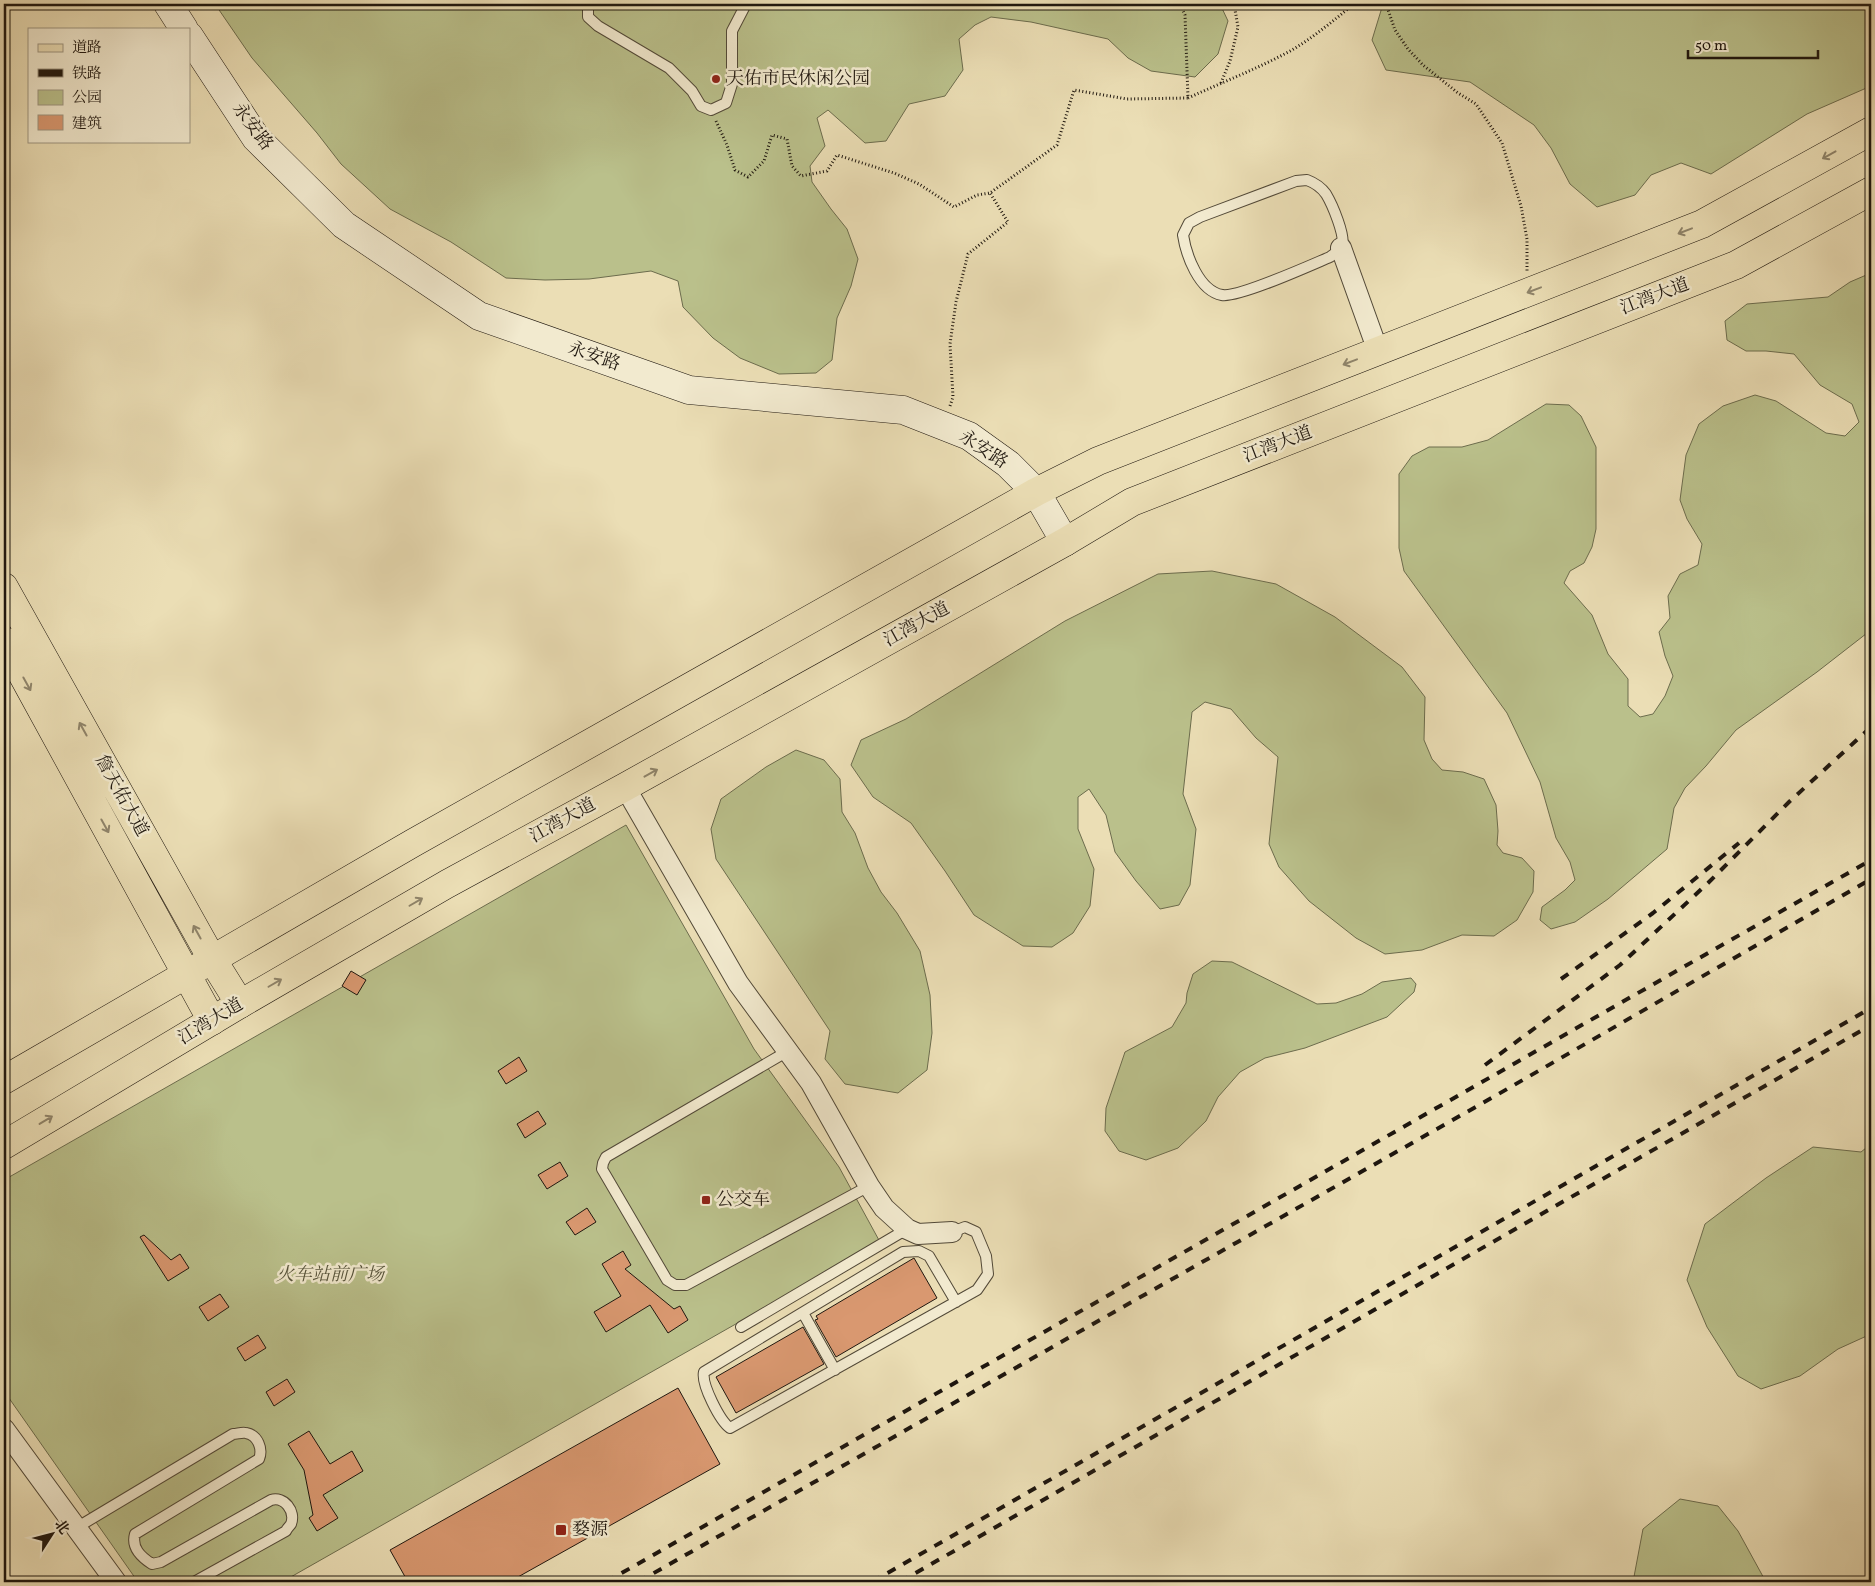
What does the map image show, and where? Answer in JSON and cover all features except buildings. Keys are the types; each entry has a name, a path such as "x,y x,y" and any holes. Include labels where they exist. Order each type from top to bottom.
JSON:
{"main road":[{"path":"4,1080 186,973 1036,492 1098,461 1702,224 1871,131"},
{"name":"江湾大道","path":"4,1145 240,1004 447,884 1065,542 1132,502 1736,265 1871,191"},
{"name":"詹天佑大道","path":"4,588 212,959 240,1004"},
{"name":"詹天佑大道","path":"4,641 212,1021"}],"street":[{"path":"168,4 183,28"},
{"name":"永安路","path":"190,38 256,138 344,225 479,316 689,390 902,410 941,425 969,436 1008,464 1036,492 1065,542"},
{"path":"1341,248 1378,351"},
{"path":"625,787 738,983 811,1083 869,1186 884,1208 907,1229 918,1234 952,1232"},
{"path":"4,1429 116,1582"}],"lane":[{"path":"588,4 588,17 598,26 669,68 692,91 701,106 711,110 726,103 732,84 732,31 746,4"},
{"path":"1307,180 1315,183 1326,193 1341,231 1343,241 1341,248 1330,257 1240,293 1224,296 1212,292 1202,284 1185,246 1183,234 1189,224 1200,217 1296,181 1307,180"},
{"path":"788,1051 606,1158 603,1163 602,1169 667,1280 675,1286 686,1285 869,1186"},
{"path":"952,1232 965,1228 976,1232 986,1256 988,1274 978,1290 730,1428 724,1424 711,1399 703,1377 704,1372 903,1252 919,1251 929,1256 956,1302"},
{"path":"741,1327 907,1229"},
{"path":"803,1312 835,1370"},
{"path":"76,1528 234,1434 247,1433 255,1438 261,1446 262,1452 259,1459 135,1534 133,1540 136,1549 141,1557 152,1564 161,1562 271,1500 278,1498 282,1500 292,1512 291,1523 286,1531 194,1582"}],"path":[{"path":"1180,4 1185,15 1188,98"},
{"path":"1221,83 1230,61 1238,27 1234,4"},
{"path":"711,110 727,145 735,170 748,177 764,161 772,135 787,139 792,166 801,176 827,171 837,155 894,173 919,184 954,207 977,194 990,193 1057,145 1074,90 1127,99 1188,98 1294,49 1354,4"},
{"path":"1386,4 1395,30 1408,49 1423,65 1458,93 1476,104 1502,143 1521,206 1527,239 1527,293"},
{"path":"941,425 954,397 950,344 956,302 968,254 1008,222 990,193"}],"green space":[{"path":"215,4 1220,4 1228,21 1218,54 1195,77 1151,71 1128,58 1108,39 1031,22 991,17 975,25 959,39 963,70 945,96 909,104 886,141 865,143 828,110 817,118 825,146 810,166 812,182 847,229 858,259 851,286 837,318 832,360 816,373 779,374 740,358 713,338 683,307 678,281 651,271 589,279 545,280 506,278 451,242 390,209 341,164 317,133 252,58"},
{"path":"1383,4 1871,4 1871,86 1807,114 1711,174 1681,163 1651,175 1635,195 1597,207 1570,184 1551,148 1534,125 1470,82 1386,70 1372,40"},
{"path":"1871,273 1871,630 1817,672 1736,730 1685,788 1674,808 1667,849 1608,899 1575,922 1551,929 1540,920 1542,907 1575,880 1570,862 1556,838 1540,782 1507,713 1404,571 1399,548 1399,474 1412,456 1429,447 1462,447 1488,440 1546,404 1569,405 1581,416 1596,447 1596,529 1592,547 1584,563 1570,571 1564,583 1592,615 1608,654 1628,679 1628,706 1640,717 1653,714 1665,696 1673,676 1665,656 1659,632 1670,618 1668,596 1680,574 1698,565 1702,544 1687,519 1680,500 1686,455 1699,424 1723,406 1755,395 1776,401 1826,433 1845,436 1859,422 1852,404 1820,385 1794,354 1746,351 1727,340 1725,321 1747,304 1828,297 1850,282"},
{"path":"1212,571 1276,584 1335,617 1402,667 1425,697 1424,740 1432,759 1442,770 1463,772 1484,779 1496,805 1497,845 1503,853 1522,858 1534,871 1533,892 1517,920 1494,936 1462,935 1422,950 1385,954 1356,938 1309,901 1279,867 1269,844 1278,757 1256,738 1231,709 1205,702 1192,712 1183,794 1196,829 1190,885 1179,905 1160,909 1136,881 1115,852 1106,815 1089,789 1078,797 1078,829 1094,869 1090,906 1073,933 1052,947 1023,946 974,915 911,823 873,797 851,765 861,740 906,719 1065,621 1158,574"},
{"path":"796,750 824,760 840,779 842,812 855,833 868,868 881,892 897,913 920,951 930,995 932,1033 927,1070 898,1093 845,1084 825,1059 830,1031 716,859 711,829 721,799 766,767"},
{"name":"火车站前广场","path":"626,825 754,1049 839,1167 880,1242 282,1582 138,1582 4,1391 4,1180"},
{"path":"1212,961 1232,962 1317,1004 1336,1003 1362,994 1382,982 1411,978 1416,984 1414,992 1387,1017 1305,1048 1265,1058 1240,1072 1218,1097 1206,1121 1178,1148 1146,1160 1119,1151 1105,1131 1106,1108 1125,1052 1172,1027 1186,1003 1193,974"},
{"path":"1871,1144 1871,1334 1838,1349 1800,1376 1761,1389 1738,1376 1707,1327 1687,1280 1705,1224 1766,1178 1813,1147 1861,1152"},
{"path":"1680,1499 1718,1506 1738,1531 1766,1582 1633,1582 1643,1529"}],"railway":[{"path":"1485,1065 1620,965 1708,883 1789,802 1871,727"},
{"path":"1561,979 1653,913 1739,843"},
{"path":"606,1582 1871,860"},
{"path":"638,1582 1495,1096 1871,879"},
{"path":"872,1582 1871,1008"},
{"path":"900,1582 1871,1025"}],"place":[{"name":"天佑市民休闲公园","path":"716,79"},
{"name":"公交车","path":"706,1200"},
{"name":"婺源","path":"561,1530"}]}
